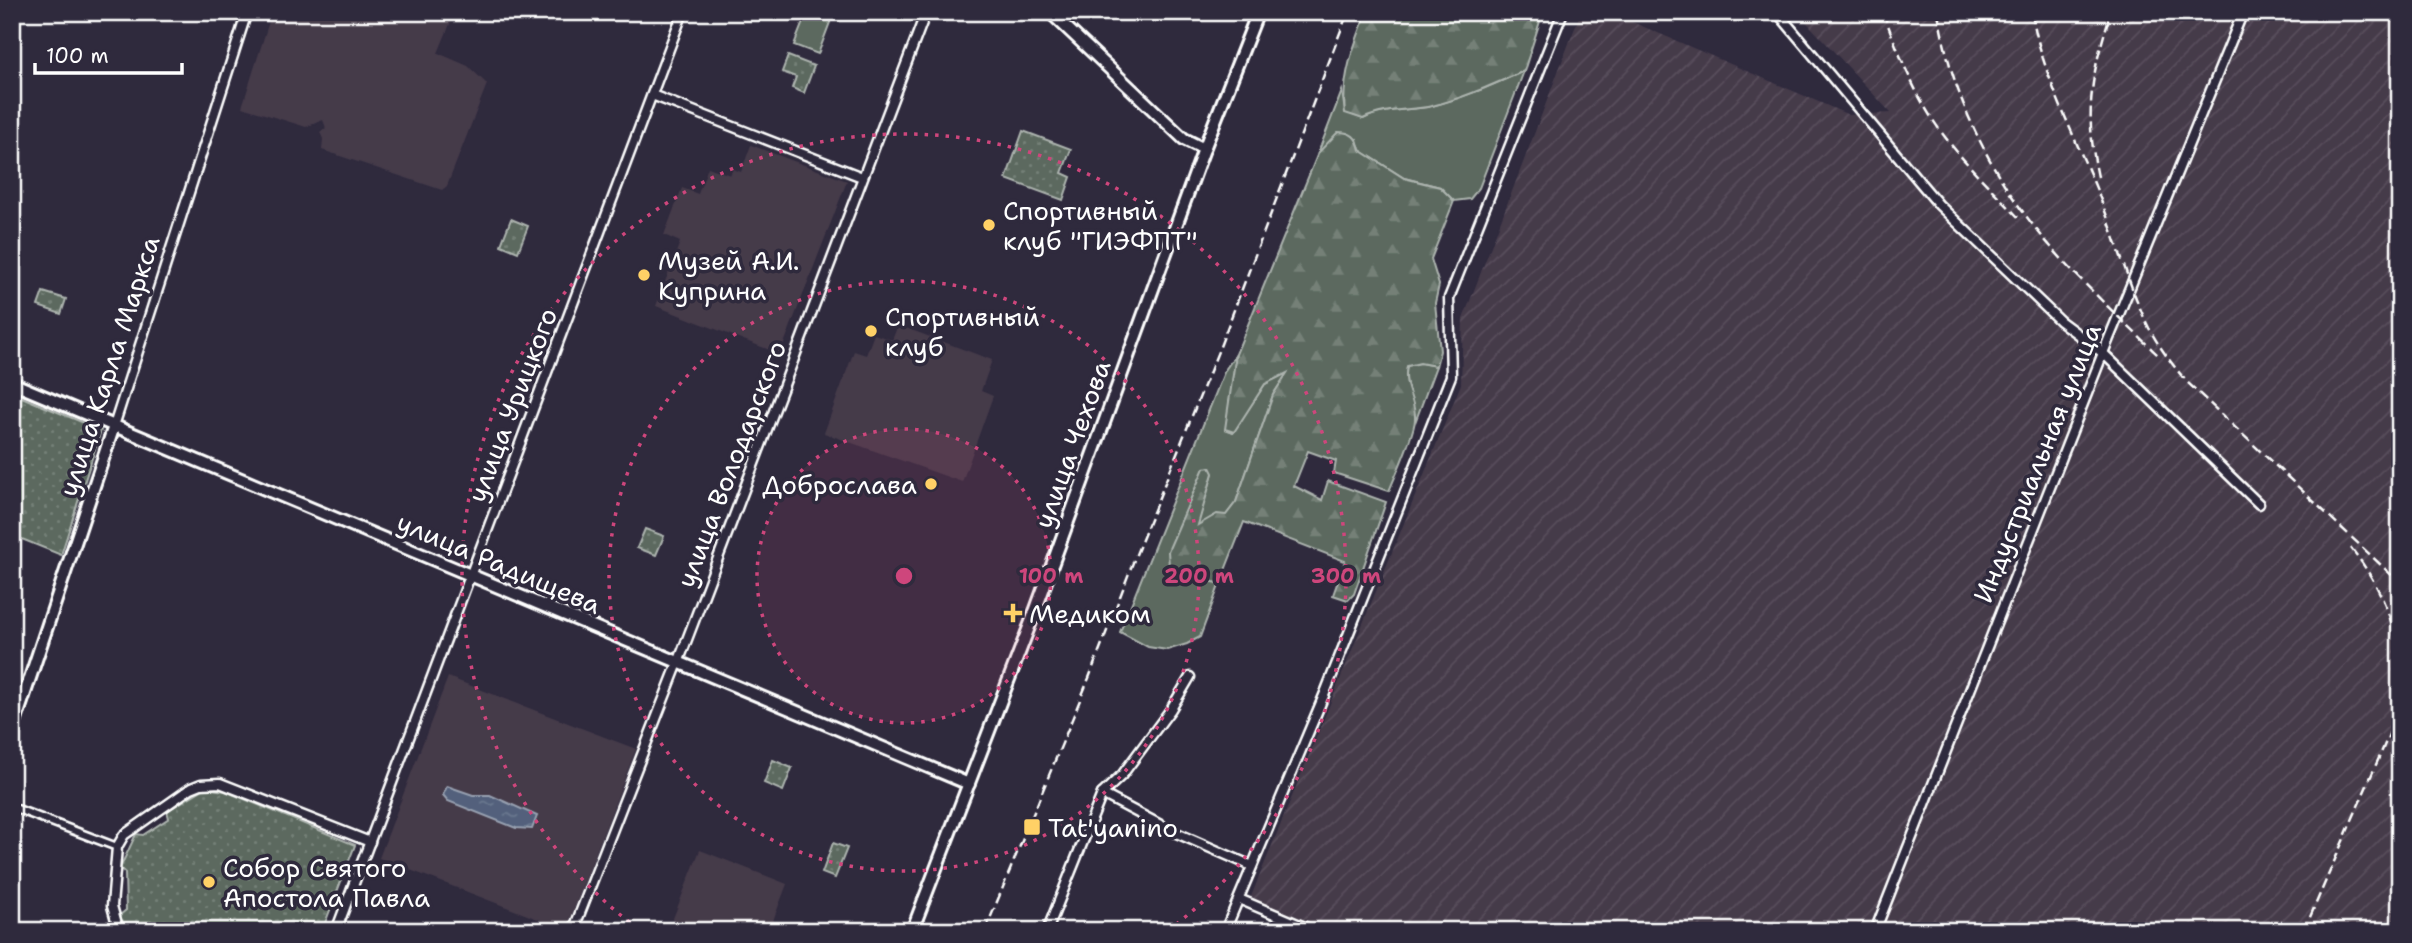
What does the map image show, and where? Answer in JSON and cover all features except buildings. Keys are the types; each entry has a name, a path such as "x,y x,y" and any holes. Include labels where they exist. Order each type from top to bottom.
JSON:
{"street":[{"name":"улица Карла Маркса","path":"12,732 247,12"},
{"name":"улица Урицкого","path":"336,931 683,12"},
{"name":"улица Володарского","path":"573,931 926,12"},
{"path":"1050,12 1188,142 1205,149"},
{"name":"улица Чехова","path":"912,931 1258,12"},
{"path":"1225,931 1325,693 1451,376 1449,298 1563,12"},
{"path":"1777,12 1939,205 2060,321 2103,353 2259,504"},
{"name":"Индустриальная улица","path":"1875,931 2103,353 2243,12"},
{"path":"652,96 862,177"},
{"name":"улица Радищева","path":"12,383 969,784"},
{"path":"1047,931 1102,794 1129,765 1171,709 1190,677"},
{"path":"119,931 112,906 114,857 117,848 124,835 191,788 212,782 240,790 370,842"},
{"path":"1102,794 1172,831 1252,866"},
{"path":"12,807 117,848"},
{"path":"1239,899 1314,931"}],"shaded area":[{"path":"272,12 455,12 438,53 468,66 487,84 447,186 442,190 322,150 323,139 320,132 326,128 323,120 306,127 242,107"},
{"path":"1581,12 1609,12 1849,115 1891,113 1797,12 2400,12 2400,931 1327,931 1250,899 1461,384 1463,319"},
{"path":"751,145 847,181 780,354 656,306 680,242 664,235 682,188 698,194 708,167 730,175 733,169 741,172"},
{"path":"898,325 992,360 981,391 993,396 962,482 824,433 854,351 866,355 874,334 892,340"},
{"path":"448,677 636,749 566,930 379,858"},
{"path":"700,850 787,884 769,931 668,931"}],"green space":[{"path":"807,12 820,12 832,17 818,54 794,45"},
{"path":"1367,12 1543,12 1524,71 1444,103 1380,113 1363,119 1345,113 1344,100 1350,61"},
{"path":"788,56 814,66 804,93 792,88 796,77 782,72"},
{"path":"1524,71 1479,188 1470,199 1454,201 1440,187 1404,178 1360,150 1357,139 1318,153 1342,91 1345,112 1363,119 1380,113 1444,103"},
{"path":"1023,131 1071,149 1062,173 1071,177 1063,200 1006,179"},
{"path":"1338,132 1353,136 1360,150 1404,178 1440,187 1454,201 1431,259 1439,285 1435,303 1440,351 1436,366 1420,363 1407,366 1406,381 1415,412 1408,444 1389,491 1334,473 1336,461 1308,451 1294,486 1322,500 1328,481 1386,502 1354,594 1348,600 1333,595 1345,561 1244,522 1220,583 1178,577 1169,566 1168,551 1204,468 1210,467 1213,473 1198,525 1217,514 1226,515 1236,502 1273,395 1287,373 1265,384 1234,432 1225,429 1236,354 1318,153"},
{"path":"511,219 528,226 518,252 501,245"},
{"path":"43,292 66,299 61,314 38,306"},
{"path":"1236,354 1226,429 1233,432 1265,384 1288,372 1273,395 1236,502 1226,515 1197,525 1213,473 1178,577 1220,583 1200,637 1167,650 1148,647 1120,632 1225,370"},
{"path":"1420,363 1436,366 1416,420 1406,373 1407,366"},
{"path":"12,393 101,430 61,555 12,535"},
{"path":"645,529 664,536 656,555 637,548"},
{"path":"773,760 792,768 783,791 764,783"},
{"path":"205,788 225,791 355,845 322,931 124,931 120,915 126,910 125,873 120,868 136,834 143,835 169,818 167,811"},
{"path":"833,843 847,848 835,878 822,873"}],"water":[{"path":"447,786 473,795 490,795 537,816 532,829 516,828 448,801 443,795"}],"railway":[{"path":"985,931 1089,678 1221,344 1348,12"},
{"path":"1883,12 1908,75 1932,119 1959,155 2018,217"},
{"path":"1938,12 1944,44 1964,107 2011,195 2051,247 2160,357"},
{"path":"2032,12 2036,35 2051,81 2098,193 2135,295 2157,342 2186,381 2400,583"},
{"path":"2098,177 2091,132 2092,93 2094,74 2111,12"},
{"path":"2400,388 2396,442 2400,496"},
{"path":"2351,548 2371,577 2386,607 2396,639 2400,674"},
{"path":"2304,931 2391,730 2400,680"}],"place":[{"name":"Спортивный клуб \"ГИЭФПТ\"","path":"989,225"},
{"name":"Музей А.И. Куприна","path":"644,275"},
{"name":"Спортивный клуб","path":"871,331"},
{"name":"Доброслава","path":"931,484"},
{"name":"Медиком","path":"1013,613"},
{"name":"Tat'yanino","path":"1032,827"},
{"name":"Собор Святого Апостола Павла","path":"209,882"}]}
